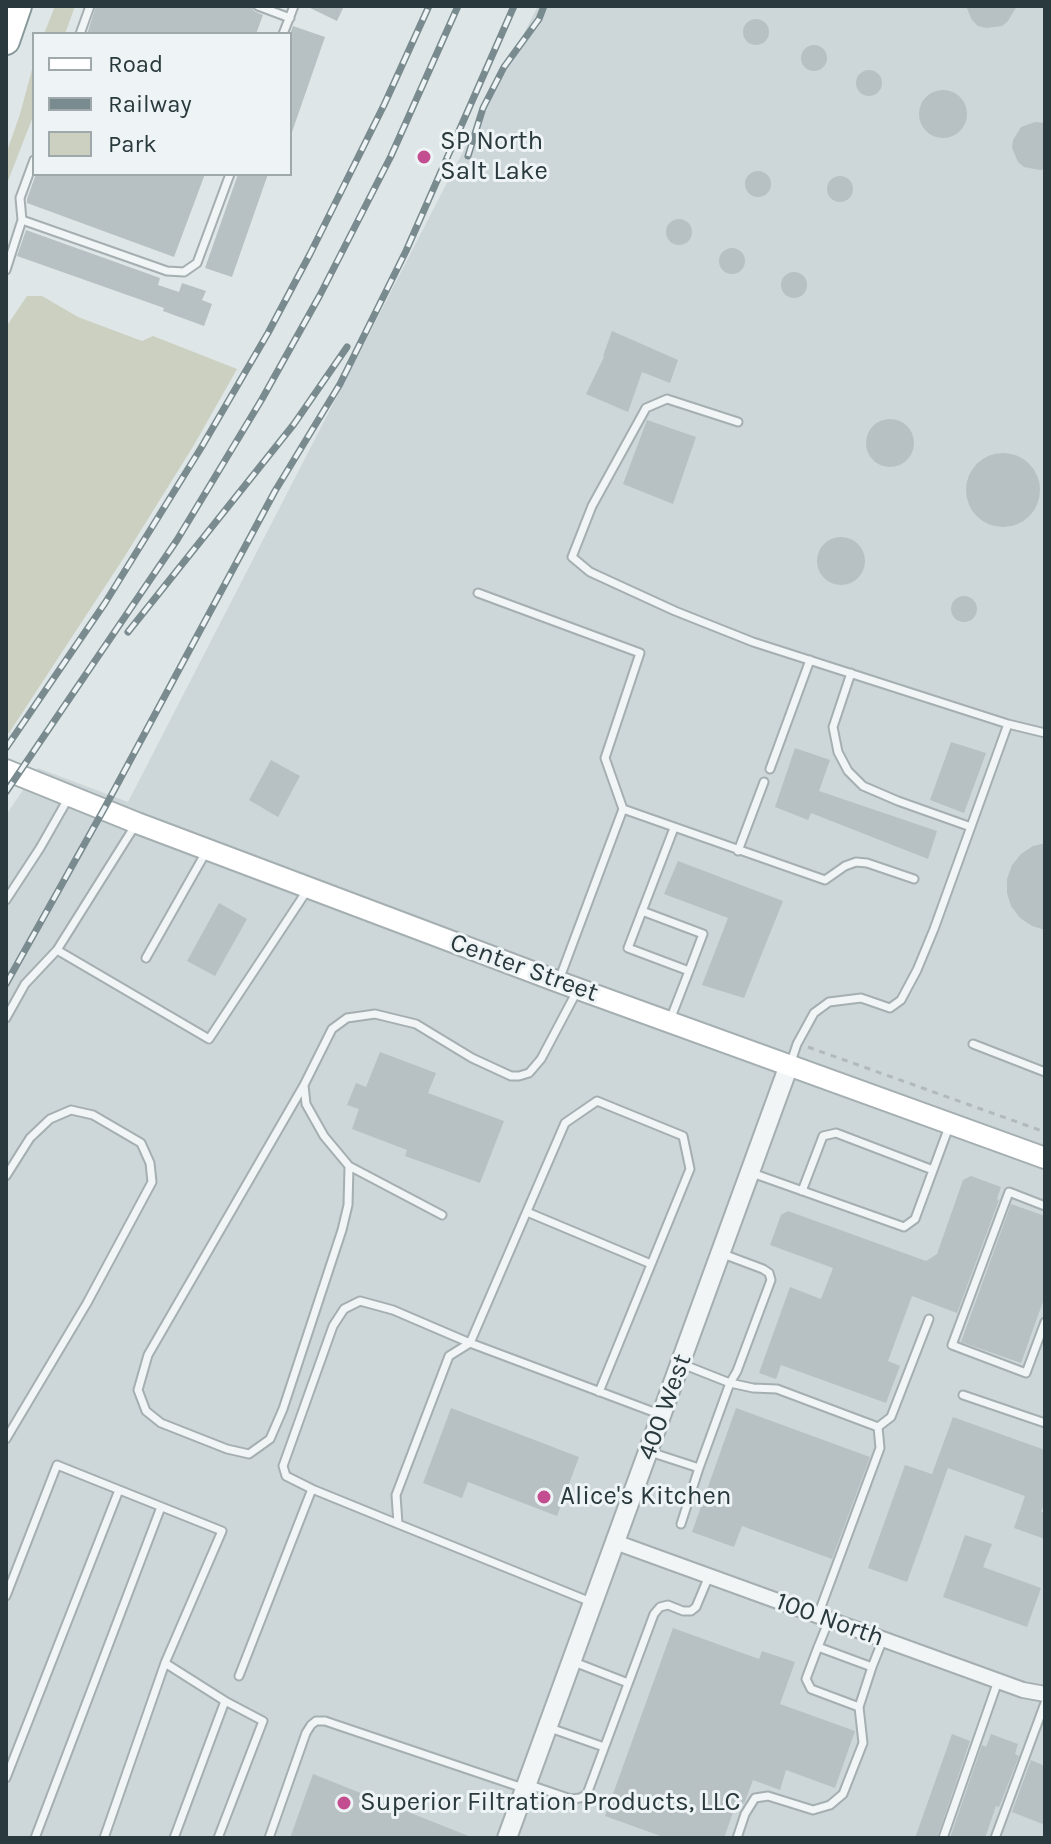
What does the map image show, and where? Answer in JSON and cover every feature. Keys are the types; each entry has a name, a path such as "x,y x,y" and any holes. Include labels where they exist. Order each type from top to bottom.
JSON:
{"highway":[{"path":"6,41 18,6"}],"main road":[{"name":"Center Street","path":"6,770 207,850 568,985 1045,1158"}],"street":[{"name":"400 West","path":"507,1838 789,1065"},
{"name":"100 North","path":"615,1542 1023,1690 1045,1694"}],"lane":[{"path":"81,32 90,6"},
{"path":"258,6 290,18"},
{"path":"284,32 294,6"},
{"path":"6,270 22,220 20,198 32,165"},
{"path":"22,220 167,271 184,272 197,263 229,176"},
{"path":"738,422 667,399 646,408 592,506 572,557 590,572 753,642 1008,724 1045,733"},
{"path":"349,1166 348,1205 342,1230 283,1409 270,1439 249,1454 227,1449 161,1423 146,1411 138,1390 148,1355 304,1085 332,1029 347,1018 375,1014 416,1024 472,1058 511,1076 529,1073 541,1059 568,985 623,809 605,758 640,653 478,593"},
{"path":"770,769 810,660"},
{"path":"851,673 833,727 838,752 848,771 863,786 971,827"},
{"path":"789,1065 814,1013 829,1002 861,998 890,1008 901,1000 934,929 1008,724"},
{"path":"738,851 764,782"},
{"path":"6,900 70,795"},
{"path":"623,809 825,880 856,862 914,879"},
{"path":"6,1018 25,984 57,950 137,823"},
{"path":"674,828 628,948 689,971"},
{"path":"146,958 207,850"},
{"path":"57,950 209,1039 309,887"},
{"path":"642,911 703,934 670,1022"},
{"path":"973,1044 1045,1072"},
{"path":"304,1085 306,1104 324,1136 349,1166 442,1215"},
{"path":"398,1524 396,1495 449,1356 470,1343 565,1123 597,1101 683,1136 690,1169 599,1392"},
{"path":"6,1176 30,1138 50,1119 71,1110 93,1115 141,1143 150,1163 152,1182 87,1303 6,1439"},
{"path":"750,1172 904,1227 915,1219 950,1124"},
{"path":"802,1191 823,1136 836,1133 933,1170"},
{"path":"1045,1206 1009,1192 952,1345 1026,1373 1045,1322"},
{"path":"527,1212 651,1264"},
{"path":"681,1524 730,1383 771,1280 769,1273 763,1269 721,1254"},
{"path":"593,1603 286,1476 283,1466 333,1326 344,1309 360,1301 393,1310 470,1343 662,1415"},
{"path":"878,1427 891,1417 929,1319"},
{"path":"680,1363 730,1383 777,1389 878,1427"},
{"path":"963,1395 1045,1423"},
{"path":"859,1707 811,1689 806,1679 818,1647 823,1618 880,1448 878,1427"},
{"path":"648,1451 699,1468"},
{"path":"6,1596 57,1465 222,1531 165,1663 104,1838"},
{"path":"239,1676 312,1489"},
{"path":"6,1778 119,1490"},
{"path":"35,1838 161,1507"},
{"path":"269,1838 306,1733 316,1721 325,1721 571,1799 587,1794 654,1614 660,1607 668,1605 691,1611 696,1607 709,1576"},
{"path":"737,1838 745,1814 755,1798 768,1796 813,1810 830,1805 843,1794 863,1743 859,1707 883,1639"},
{"path":"818,1647 872,1667"},
{"path":"571,1661 628,1683"},
{"path":"165,1663 263,1721 218,1838"},
{"path":"943,1838 998,1681"},
{"path":"174,1838 225,1701"},
{"path":"995,1838 1045,1703"},
{"path":"547,1727 604,1747"}],"path":[{"path":"811,1047 1045,1132"}],"shaded area":[{"path":"538,6 1045,6 1045,1838 6,1838 6,815 38,768 128,802"}],"green space":[{"path":"55,6 75,6 66,32 45,32"},
{"path":"32,69 32,119 6,186 6,154"},
{"path":"27,296 42,296 78,317 142,341 153,336 237,369 123,559 9,733 6,732 6,327"}],"building":[{"path":"96,6 252,6 254,11 263,15 257,32 88,32"},
{"path":"306,6 344,6 337,21"},
{"path":"966,6 1017,6 1002,26 986,28 972,20"},
{"path":"756,19 765,23 769,32 765,41 756,45 747,41 743,32 747,23"},
{"path":"293,26 325,37 292,132 292,32"},
{"path":"814,45 823,49 827,58 823,67 814,71 805,67 801,58 805,49"},
{"path":"869,70 878,74 882,83 878,92 869,96 860,92 856,83 860,74"},
{"path":"943,90 960,97 967,114 960,131 943,138 926,131 919,114 926,97"},
{"path":"1035,122 1045,123 1045,169 1040,170 1024,167 1018,162 1012,148 1021,127"},
{"path":"758,171 767,175 771,184 767,193 758,197 749,193 745,184 749,175"},
{"path":"35,176 204,176 174,257 27,203"},
{"path":"237,176 267,176 232,277 205,268"},
{"path":"840,176 849,180 853,189 849,198 840,202 831,198 827,189 831,180"},
{"path":"679,219 688,223 692,232 688,241 679,245 670,241 666,232 670,223"},
{"path":"26,230 160,278 158,285 179,292 182,283 206,291 202,300 212,304 204,326 163,311 164,308 17,256"},
{"path":"732,248 741,252 745,261 741,270 732,274 723,270 719,261 723,252"},
{"path":"794,272 803,276 807,285 803,294 794,298 785,294 781,285 785,276"},
{"path":"612,331 678,360 670,383 642,372 628,412 586,394 604,357"},
{"path":"890,419 907,426 914,443 907,460 890,467 873,460 866,443 873,426"},
{"path":"647,420 696,437 673,504 623,484"},
{"path":"1003,453 1024,459 1034,469 1040,490 1034,511 1024,521 1003,527 982,521 972,511 966,490 972,469 982,459"},
{"path":"841,537 858,544 865,561 858,578 841,585 824,578 817,561 824,544"},
{"path":"964,596 973,600 977,609 973,618 964,622 955,618 951,609 955,600"},
{"path":"951,742 986,753 964,813 930,800"},
{"path":"795,748 830,760 819,791 937,831 928,859 811,813 808,820 775,807"},
{"path":"271,760 300,776 278,817 249,800"},
{"path":"1045,843 1045,930 1020,918 1011,906 1007,879 1012,865 1021,854"},
{"path":"678,861 783,901 744,998 702,985 728,918 664,894"},
{"path":"219,903 247,919 215,976 187,961"},
{"path":"380,1052 436,1073 428,1093 504,1121 480,1183 405,1156 407,1150 352,1129 359,1109 347,1105 356,1083 366,1087"},
{"path":"971,1176 1001,1187 957,1313 912,1296 888,1361 900,1366 886,1403 781,1365 776,1379 759,1373 790,1287 821,1299 833,1268 770,1245 781,1215 788,1211 926,1261 937,1254 963,1180"},
{"path":"1011,1204 1045,1216 1045,1296 1021,1363 961,1342"},
{"path":"451,1408 579,1457 557,1516 468,1482 462,1498 423,1483"},
{"path":"736,1408 870,1457 832,1559 742,1526 734,1547 692,1532"},
{"path":"953,1417 1045,1450 1045,1502 1041,1512 1045,1513 1045,1539 1014,1528 1025,1496 948,1468 907,1582 868,1568 905,1465 932,1474"},
{"path":"965,1535 992,1544 983,1567 1041,1588 1027,1627 943,1597"},
{"path":"673,1628 759,1659 762,1651 795,1662 780,1704 855,1731 835,1788 786,1770 780,1790 753,1780 744,1804 737,1801 724,1838 666,1838 605,1816"},
{"path":"952,1734 970,1741 937,1838 915,1838"},
{"path":"991,1734 1018,1744 1015,1754 1019,1756 999,1807 996,1806 985,1838 950,1838 982,1745 986,1747"},
{"path":"1031,1760 1045,1766 1045,1825 1012,1812"},
{"name":"Superior Filtration Products, LLC","path":"313,1774 471,1837 471,1838 290,1838"}],"railway":[{"path":"6,748 105,603 268,333 384,105 429,6"},
{"path":"6,792 177,540 262,399 320,295 391,156 458,6"},
{"path":"6,984 275,491 340,384 406,251 514,6"},
{"path":"468,156 483,108 504,67 539,19 544,6"},
{"path":"128,632 294,424 347,347"}],"place":[{"name":"SP North Salt Lake","path":"424,157"},
{"name":"Alice's Kitchen","path":"544,1497"},
{"name":"Superior Filtration Products, LLC","path":"344,1803"}]}
